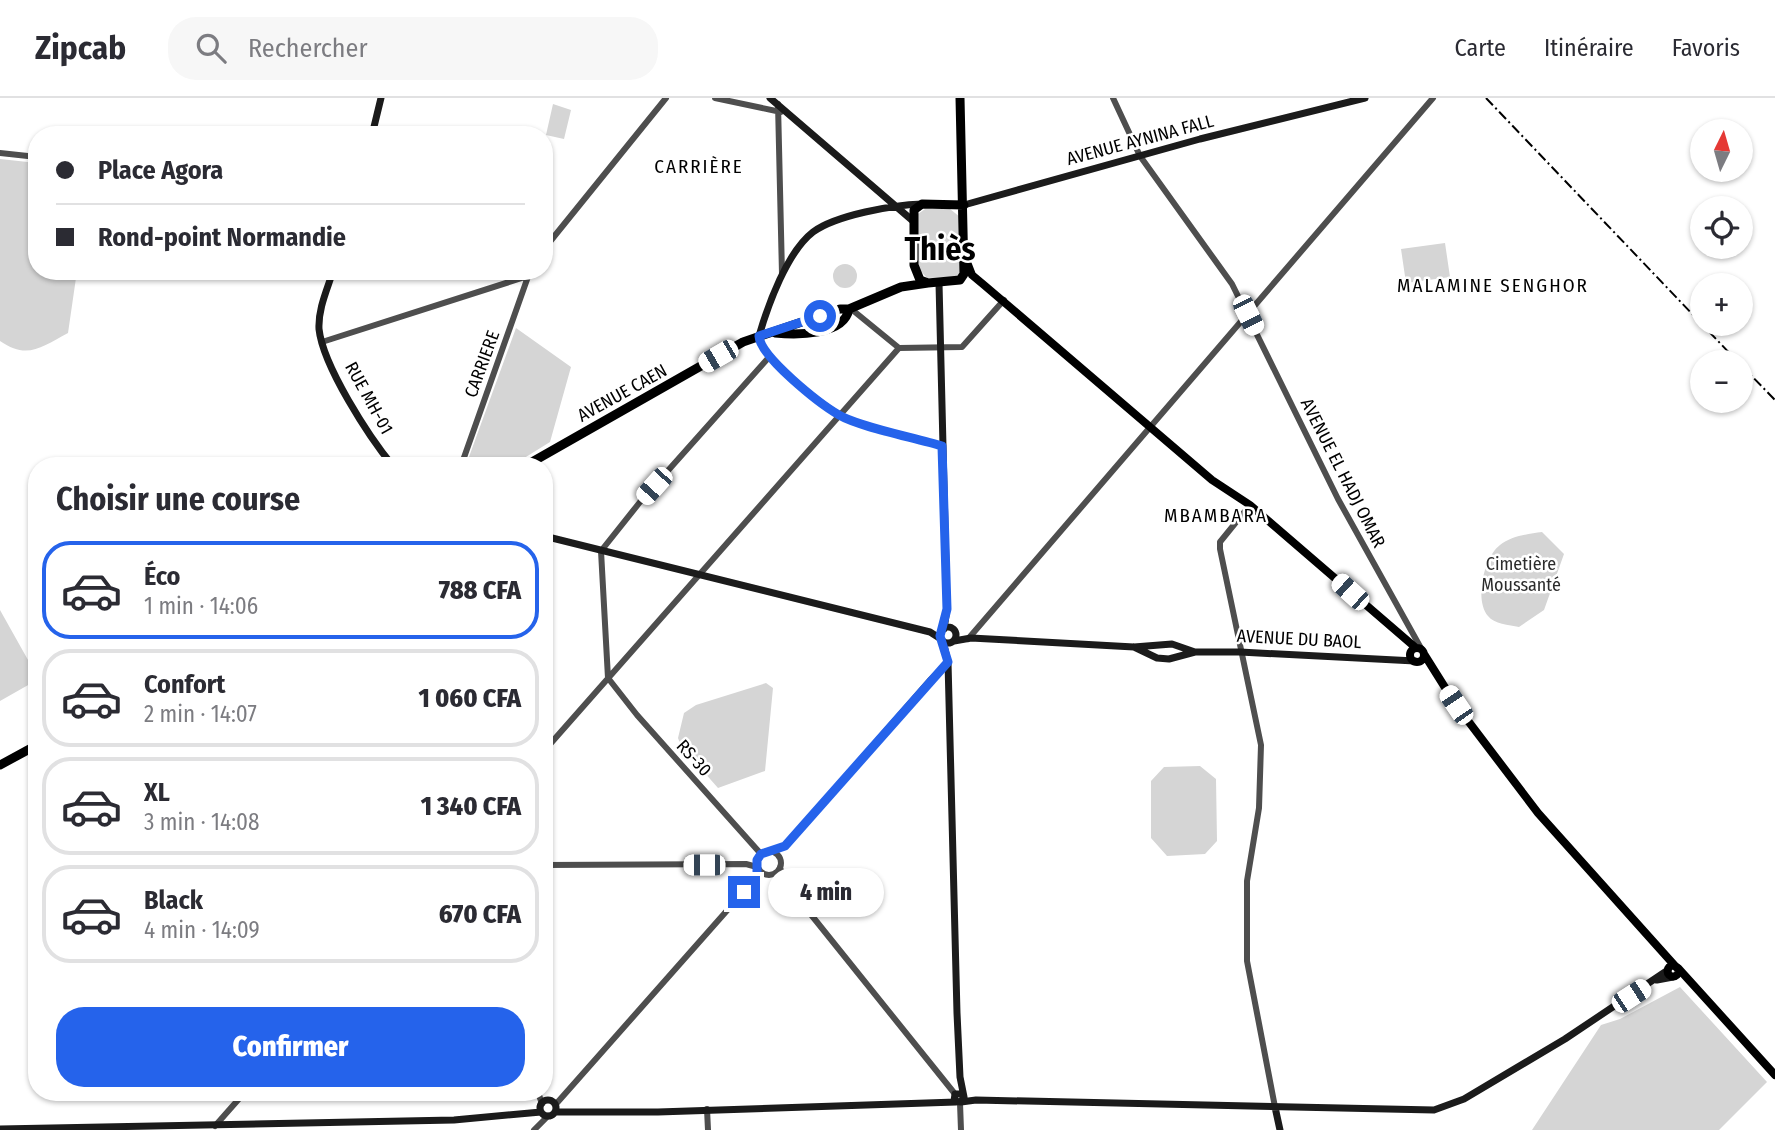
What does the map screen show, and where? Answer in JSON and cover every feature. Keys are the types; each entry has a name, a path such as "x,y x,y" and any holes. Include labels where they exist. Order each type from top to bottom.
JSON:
{"highway":[{"path":"951,282 963,277 965,257 960,98"},
{"path":"928,283 917,278 914,265 914,210 922,204 964,205"},
{"path":"901,288 909,279 914,265"},
{"name":"AVENUE CAEN","path":"541,457 731,348 759,336 840,309 850,309 901,288 951,282"},
{"name":"AVENUE CAEN","path":"774,333 797,334 825,330 846,317 850,309"},
{"path":"0,765 28,750"}],"main road":[{"path":"374,126 382,98"},
{"path":"770,98 778,108 789,113 895,208 914,221"},
{"name":"AVENUE AYNINA FALL","path":"964,205 1364,98"},
{"path":"759,336 782,278 801,246 814,232 846,218 922,204"},
{"path":"965,257 972,275 1212,480 1250,505 1418,652 1538,813 1663,951 1673,971 1690,983 1775,1075"},
{"name":"RUE MH-01","path":"330,280 320,309 319,330 322,342 356,412 387,457"},
{"path":"951,282 984,285"},
{"path":"939,283 947,609 942,640 948,663 960,1077 958,1097"},
{"path":"553,538 930,632 942,640 953,642 969,638"},
{"path":"947,609 954,630 948,663"},
{"path":"930,632 954,630 969,638"},
{"name":"AVENUE DU BAOL","path":"969,638 1134,647 1172,644 1195,652"},
{"name":"AVENUE DU BAOL","path":"1134,647 1157,658 1169,659 1195,652 1240,652 1400,660 1418,652"},
{"path":"0,1129 454,1120 523,1115 548,1107 571,1113 943,1102 958,1097 976,1100 1412,1111 1446,1107 1565,1039 1673,971"},
{"path":"1275,1107 1280,1130"}],"street":[{"path":"553,238 666,98"},
{"path":"715,98 770,110 778,108 782,278"},
{"path":"1113,98 1140,156"},
{"path":"969,638 1432,98"},
{"path":"0,153 28,156"},
{"name":"AVENUE EL HADJ OMAR","path":"1140,156 1212,252 1248,315 1338,499 1418,652"},
{"path":"322,342 511,280"},
{"name":"CARRIERE","path":"464,457 527,280"},
{"path":"850,309 899,348 941,348 967,345 1004,300"},
{"path":"759,336 760,344 770,356 840,415 942,446"},
{"path":"553,741 899,348"},
{"path":"608,678 601,551 640,502 770,356"},
{"path":"1250,505 1220,542 1261,746 1259,808 1247,872 1247,961 1275,1107"},
{"path":"754,880 768,875 780,864 785,846 948,663"},
{"name":"RS-30","path":"608,678 636,715 760,856"},
{"path":"746,863 785,846"},
{"path":"771,852 780,864 784,881 958,1097 961,1130"},
{"path":"536,1127 548,1107 564,1096 754,880 760,856"},
{"path":"553,864 746,863 784,881"},
{"path":"215,1126 237,1101"},
{"path":"544,1101 548,1107"},
{"path":"706,1109 708,1130"}],"green space":[{"path":"553,104 571,110 564,139 553,137 553,126 548,126"},
{"path":"0,159 28,162 28,280 76,280 68,333 27,351 18,350 0,341"},
{"path":"925,209 950,209 960,217 962,270 958,277 927,278 918,268 918,214"},
{"path":"1445,243 1450,277 1406,283 1401,249"},
{"path":"845,264 854,267 857,276 854,285 845,288 836,285 833,276 836,267"},
{"path":"516,328 571,367 550,442 526,457 469,457"},
{"name":"Cimetière Moussanté","path":"1542,532 1564,554 1544,610 1519,627 1494,621 1484,609 1481,590 1489,559 1500,545 1509,539"},
{"path":"0,610 28,660 28,685 0,701"},
{"path":"766,683 773,688 765,771 718,788 681,746 678,738 684,713 696,705"},
{"path":"1200,766 1216,779 1217,841 1205,854 1167,856 1151,838 1151,781 1164,767"},
{"path":"1680,987 1767,1082 1719,1130 1532,1130 1601,1025 1620,1019"}],"railway":[{"path":"1486,98 1727,350"},
{"path":"1753,377 1775,400"}],"district":[{"name":"CARRIÈRE","path":"699,166"},
{"name":"Thiès","path":"940,249"},
{"name":"MALAMINE SENGHOR","path":"1493,285"},
{"name":"MBAMBARA","path":"1216,515"}],"route":[{"path":"744,892 759,870 757,860 761,854 785,846 931,679 948,664 940,636 944,629 947,609 942,446 840,415 787,373 760,344 759,336 820,316"}]}
